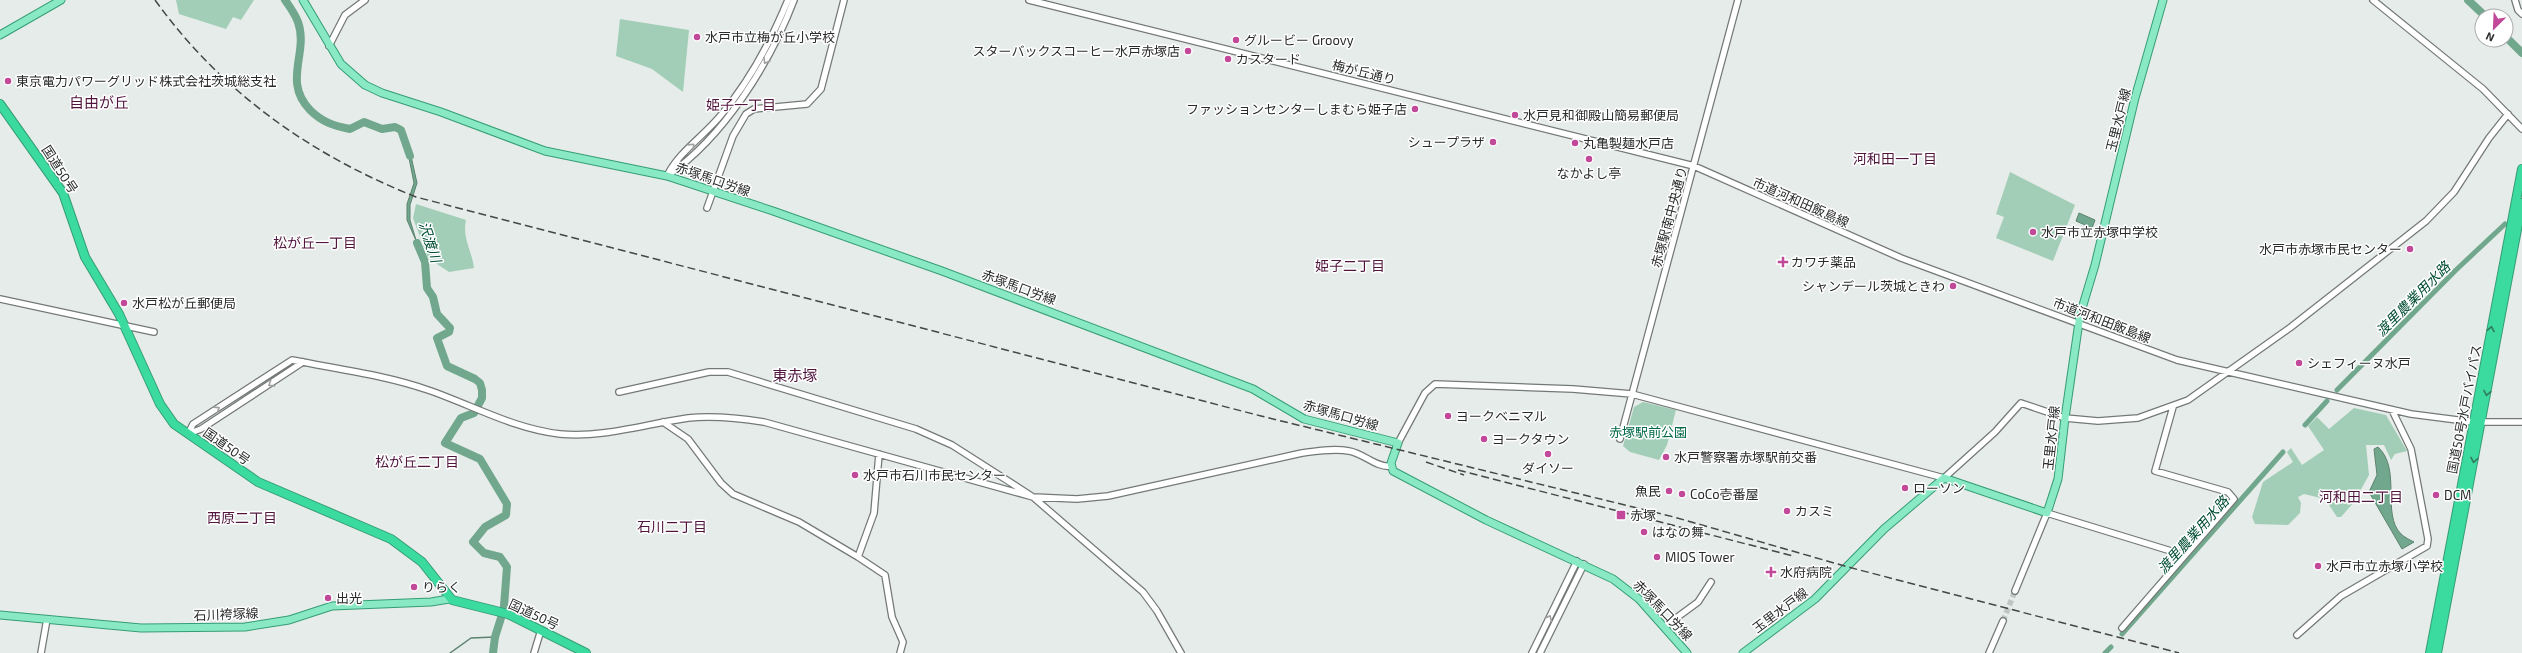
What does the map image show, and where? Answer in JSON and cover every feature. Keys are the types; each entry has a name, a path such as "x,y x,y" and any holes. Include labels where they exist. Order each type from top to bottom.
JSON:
{"highway":[{"name":"国道50号","path":"0,104 63,192 85,257 125,326 164,413 174,424 258,482 391,539 422,562 449,599 508,614 586,653"},
{"name":"国道50号水戸バイパス","path":"2437,653 2451,562 2522,169"},
{"name":"国道50号水戸バイパス","path":"2477,422 2522,203"},
{"name":"国道50号水戸バイパス","path":"2430,653 2451,562"}],"main road":[{"path":"0,35 61,0"},
{"name":"赤塚馬口労線","path":"303,0 329,46 349,72 365,85 382,93 442,112 552,153 639,168 713,191 942,270 1088,325 1253,389 1304,418 1398,443"},
{"name":"玉里水戸線","path":"2047,513 2057,487 2078,322 2095,265 2135,98 2163,0"},
{"path":"1390,466 1398,443"},
{"name":"赤塚馬口労線","path":"1390,466 1397,473 1486,520 1580,563 1624,586 1687,653"},
{"path":"1944,478 2047,513"},
{"name":"玉里水戸線","path":"1743,653 1815,599 1884,529 1944,478"},
{"name":"石川袴塚線","path":"0,615 141,628 245,627 289,620 332,606 431,602 449,599"}],"street":[{"path":"329,46 345,15 365,0"},
{"path":"667,176 677,160 713,124 734,98 769,42 788,0"},
{"path":"667,176 681,165 709,137 739,101 767,59 794,0"},
{"path":"707,208 733,136 746,114 754,109 807,104 821,89 844,0"},
{"name":"梅が丘通り","path":"1029,0 1694,166"},
{"name":"赤塚駅南中央通り","path":"1620,439 1738,0"},
{"path":"2372,0 2483,89 2522,129"},
{"path":"2515,0 2518,10 2522,14"},
{"path":"1398,443 1428,389 1438,384 1573,389 1632,394 1944,478 1995,432 2021,403 2065,418 2086,421 2138,418 2173,407 2188,400 2297,323 2436,212 2461,182 2489,138 2508,114"},
{"name":"市道河和田飯島線","path":"1694,166 1901,258 2078,322 2157,354 2392,410 2477,422 2522,422"},
{"path":"0,299 154,332"},
{"path":"188,434 193,424 292,360 419,387 532,429 574,435 612,432 663,422 696,418 745,419 777,425 1033,497 1077,499 1108,496 1314,452 1350,451 1385,466 1390,466"},
{"path":"188,434 201,429 303,362"},
{"path":"619,392 709,372 737,374 936,437 1033,497 1151,600 1181,653"},
{"path":"2122,628 2234,499 2228,492 2155,471 2173,407"},
{"path":"2297,635 2341,596 2427,546 2428,543 2411,449 2392,410"},
{"path":"663,422 688,439 721,483 733,494 799,522 885,575 892,617 903,642 900,653"},
{"path":"858,557 874,513 879,454"},
{"path":"2015,591 2047,513 2184,555"},
{"path":"1532,653 1580,563"},
{"path":"1540,653 1580,563"},
{"path":"1664,627 1698,602 1711,582"},
{"path":"40,653 47,619"},
{"path":"1990,653 2003,621"},
{"path":"534,653 541,630"}],"green space":[{"path":"176,0 254,0 241,20 233,17 226,29 179,14"},
{"path":"620,19 689,30 683,92 652,69 616,56"},
{"path":"2010,172 2075,205 2053,261 1996,238 2004,217 1996,214"},
{"path":"416,204 466,220 466,239 474,268 449,272 428,258 413,218"},
{"name":"赤塚駅前公園","path":"1643,402 1676,410 1667,445 1659,460 1630,452 1623,446 1634,407"},
{"path":"2354,408 2386,415 2407,451 2395,454 2391,460 2384,445 2366,445 2369,475 2354,502 2341,517 2337,517 2325,499 2304,494 2298,497 2301,503 2300,513 2288,525 2255,524 2252,517 2263,482 2293,462 2287,452 2291,448 2302,465 2324,450 2308,426 2317,417 2329,429"}],"shaded area":[{"path":"409,147 417,183 410,205 410,220 416,240 423,251 421,252 407,220 407,204 414,183 407,148"},
{"path":"2079,213 2095,220 2092,228 2076,221"},
{"path":"2378,447 2385,456 2389,467 2391,479 2392,515 2395,525 2402,535 2414,542 2402,549 2369,492 2377,475 2374,449"}],"waterway":[{"name":"沢渡川","path":"285,0 294,13 301,33 297,78 298,88 302,99 310,110 319,118 328,123 350,129 364,122 382,129 395,127 401,130 410,156"},
{"path":"2468,0 2476,8"},
{"path":"2514,45 2522,53"},
{"name":"渡里農業用水路","path":"2337,390 2456,270 2505,224"},
{"name":"沢渡川","path":"417,243 425,262 427,288 433,297 437,314 450,328 449,332 437,338 447,366 475,379 480,383 482,390 482,398 474,413 461,418 445,443 480,459 507,504 506,515 485,527 473,542 484,553 500,557 507,567 504,606"},
{"name":"渡里農業用水路","path":"2305,425 2327,401"},
{"name":"渡里農業用水路","path":"2122,634 2283,452"},
{"name":"沢渡川","path":"493,653 495,637 501,618"},
{"path":"450,653 471,638 495,637"},
{"name":"渡里農業用水路","path":"2105,653 2111,647"}],"tunnel":[{"path":"2003,621 2015,591"}],"railway":[{"path":"155,0 181,33 209,64 239,92 271,118 340,162 416,197 1261,416 1674,517 1848,567 2179,653"},
{"path":"1426,462 1464,475"},
{"path":"1458,470 1793,556"}],"place":[{"name":"水戸市立梅が丘小学校","path":"697,37"},
{"name":"グルービー Groovy","path":"1236,40"},
{"name":"スターバックスコーヒー水戸赤塚店","path":"1188,51"},
{"name":"カスタード","path":"1228,59"},
{"name":"東京電力パワーグリッド株式会社茨城総支社","path":"8,81"},
{"name":"ファッションセンターしまむら姫子店","path":"1415,109"},
{"name":"水戸見和御殿山簡易郵便局","path":"1515,115"},
{"name":"シュープラザ","path":"1493,142"},
{"name":"丸亀製麺水戸店","path":"1575,143"},
{"name":"なかよし亭","path":"1589,159"},
{"name":"水戸市立赤塚中学校","path":"2033,232"},
{"name":"水戸市赤塚市民センター","path":"2410,249"},
{"name":"カワチ薬品","path":"1783,262"},
{"name":"シャンデール茨城ときわ","path":"1953,286"},
{"name":"水戸松が丘郵便局","path":"124,303"},
{"name":"シェフィーヌ水戸","path":"2299,363"},
{"name":"ヨークベニマル","path":"1448,416"},
{"name":"ヨークタウン","path":"1484,439"},
{"name":"ダイソー","path":"1548,454"},
{"name":"水戸警察署赤塚駅前交番","path":"1666,457"},
{"name":"水戸市石川市民センター","path":"855,475"},
{"name":"ローソン","path":"1905,488"},
{"name":"魚民","path":"1669,491"},
{"name":"CoCo壱番屋","path":"1682,494"},
{"name":"DCM","path":"2436,495"},
{"name":"カスミ","path":"1787,511"},
{"name":"赤塚","path":"1621,515"},
{"name":"はなの舞","path":"1644,532"},
{"name":"MIOS Tower","path":"1657,557"},
{"name":"水戸市立赤塚小学校","path":"2318,566"},
{"name":"水府病院","path":"1771,572"},
{"name":"りらく","path":"414,587"},
{"name":"出光","path":"328,598"}],"district":[{"name":"自由が丘","path":"99,103"},
{"name":"姫子一丁目","path":"741,105"},
{"name":"河和田一丁目","path":"1895,159"},
{"name":"松が丘一丁目","path":"315,243"},
{"name":"姫子二丁目","path":"1350,266"},
{"name":"東赤塚","path":"795,376"},
{"name":"松が丘二丁目","path":"417,462"},
{"name":"河和田二丁目","path":"2361,497"},
{"name":"西原二丁目","path":"242,518"},
{"name":"石川二丁目","path":"672,527"}]}
